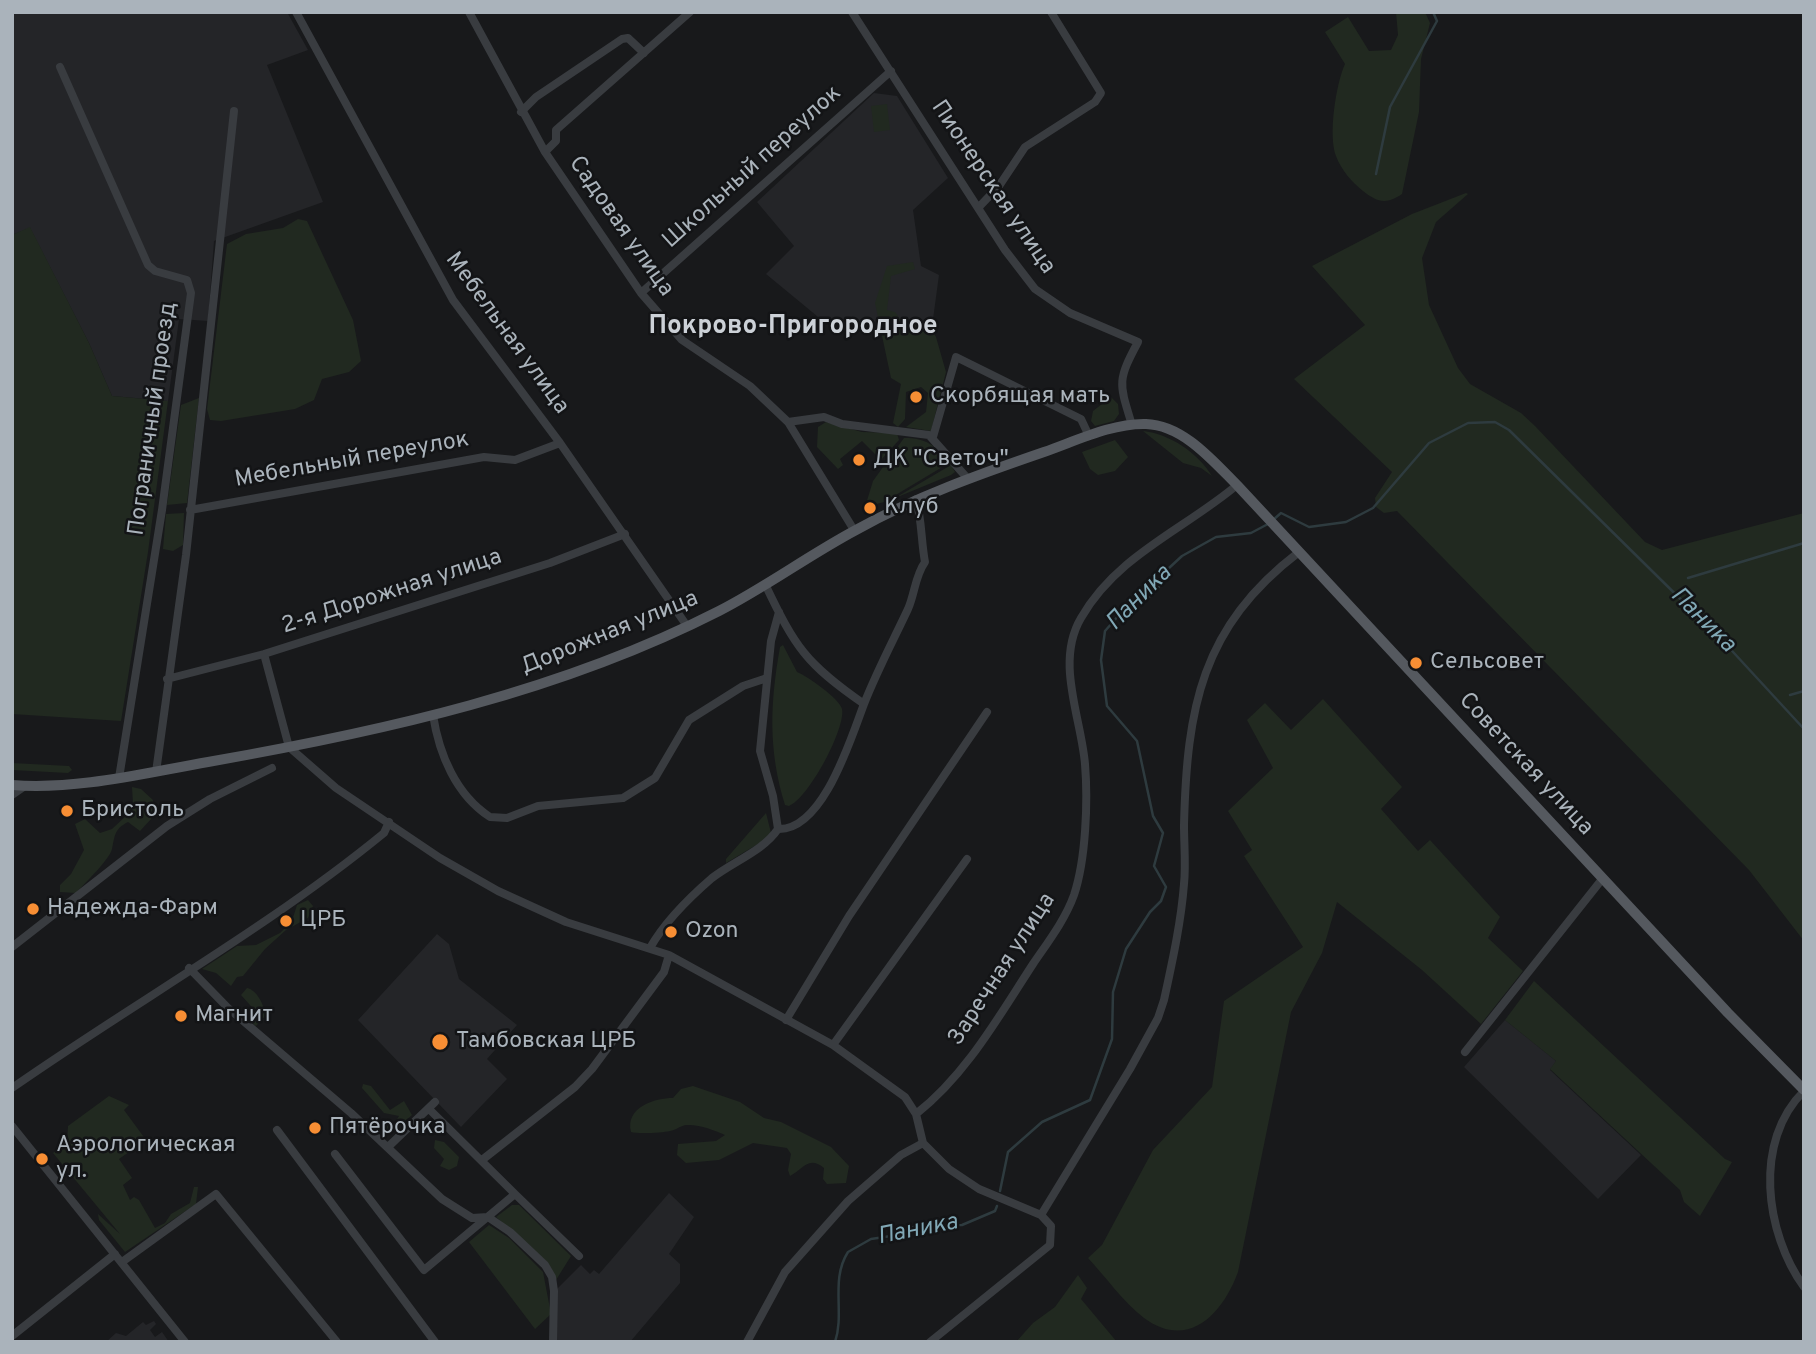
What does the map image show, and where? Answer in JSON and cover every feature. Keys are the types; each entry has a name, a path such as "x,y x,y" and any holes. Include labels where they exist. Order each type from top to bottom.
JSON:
{"main road":[{"name":"Дорожная улица","path":"12,785 119,778 156,772 289,747 433,715 530,688 628,652 687,626 765,584 854,530 916,499 968,479 1089,436 1132,425 1159,426 1187,439"},
{"name":"Советская улица","path":"1187,439 1264,513 1804,1090"}],"street":[{"name":"Мебельная улица","path":"296,12 439,278 625,534 687,626"},
{"name":"Садовая улица","path":"469,12 545,152 640,293 682,340 750,386 788,422 854,530"},
{"path":"545,152 556,141 556,130 690,12"},
{"name":"Пионерская улица","path":"852,12 978,208 1034,289 1070,313 1138,342 1122,372 1120,383 1132,425"},
{"path":"978,208 999,186 1025,147 1095,102 1101,93 1051,12"},
{"path":"521,112 536,97 622,39 628,38 644,53"},
{"name":"Пограничный проезд","path":"60,67 148,265 155,271 187,280 191,293 166,484 119,778"},
{"name":"Школьный переулок","path":"640,293 891,71"},
{"path":"156,772 190,510 234,111"},
{"path":"933,438 956,357 1081,419 1089,436"},
{"path":"788,422 824,417 842,424 933,438 968,479"},
{"name":"Мебельный переулок","path":"190,510 484,457 515,460 560,443"},
{"name":"Заречная улица","path":"916,1114 969,1059 1059,925 1074,894 1087,787 1071,688 1072,648 1080,620 1094,599 1139,552 1211,507 1237,485"},
{"path":"650,948 659,933 711,879 766,843 778,829 788,828 805,820 821,802 878,667 913,598 919,572 925,562 920,539 921,516 916,499"},
{"name":"2-я Дорожная улица","path":"167,679 264,654 550,563 625,534"},
{"path":"1041,1215 1158,1018 1184,887 1189,741 1205,670 1214,647 1242,606 1257,588 1299,552"},
{"path":"765,584 813,666 864,704"},
{"path":"778,829 774,796 761,757 771,641 779,612"},
{"path":"264,654 289,747 336,788 440,858 526,905 603,935 669,955 833,1045 905,1097 916,1114 923,1143 949,1169 979,1189 1041,1215 1051,1226 1051,1245 930,1342"},
{"path":"433,715 446,763 461,788 490,817 507,818 538,806 623,798 654,778 689,720 743,687 767,678"},
{"path":"786,1020 849,916 987,712"},
{"path":"12,947 167,826 210,799 272,768"},
{"path":"12,795 24,786"},
{"path":"12,1088 321,882 384,833 388,822"},
{"path":"833,1045 967,859"},
{"path":"1465,1052 1603,878"},
{"path":"482,1160 575,1087 593,1069 664,972 669,955"},
{"path":"189,968 228,1008 455,1208 472,1218 488,1217 510,1232 549,1270 554,1291 553,1342"},
{"path":"1804,1090 1790,1104 1780,1122 1771,1166 1774,1218 1780,1245 1804,1287"},
{"path":"388,1147 432,1105 515,1194 579,1256"},
{"path":"12,1126 185,1342"},
{"path":"277,1130 435,1342"},
{"path":"747,1342 785,1272 848,1201 901,1155 923,1143"},
{"path":"335,1154 424,1270 515,1194"},
{"path":"122,1262 216,1194 337,1342"},
{"path":"12,1336 115,1254"}],"shaded area":[{"path":"12,12 287,12 308,50 267,65 323,202 214,241 208,321 179,319 168,401 112,396 89,343 30,228 12,235"},
{"path":"1396,12 1425,12 1430,23 1421,59 1419,112 1402,194 1382,201 1368,195 1355,184 1336,156 1333,136 1334,110 1345,64 1325,32 1348,17 1369,51 1391,50 1398,35"},
{"path":"874,93 897,96 948,178 913,210 921,266 939,275 931,334 823,321 766,274 794,246 757,202"},
{"path":"887,104 890,130 874,132 871,106"},
{"path":"1468,194 1436,222 1422,258 1429,305 1458,368 1470,384 1521,413 1645,542 1662,550 1804,513 1804,941 1749,870 1397,511 1384,513 1376,507 1375,498 1392,472 1294,379 1365,325 1312,266 1412,214"},
{"path":"298,219 307,221 353,320 361,361 349,372 322,379 314,400 295,409 221,421 210,420 207,409 227,244 246,234 283,228"},
{"path":"30,227 89,343 112,396 168,401 148,552 121,721 12,714 12,235"},
{"path":"913,262 915,269 891,276 887,310 895,312 903,323 927,322 936,337 946,372 931,431 906,427 926,412 928,393 921,387 906,392 905,419 898,427 893,423 901,384 891,378 875,303 887,266"},
{"path":"1111,397 1118,404 1119,414 1114,421 1095,426 1091,421 1093,411"},
{"path":"199,398 187,503 167,505 181,405"},
{"path":"826,422 862,432 897,433 899,440 881,460 862,441 840,459 843,465 838,469 817,447 818,427"},
{"path":"1143,431 1173,440 1191,452 1212,476 1201,468 1183,463"},
{"path":"904,438 919,439 930,444 949,463 884,502 865,507 873,481"},
{"path":"1115,440 1128,457 1115,471 1098,475 1090,469 1082,452"},
{"path":"951,465 955,472 951,475 895,498"},
{"path":"184,513 183,545 173,551 163,549 166,514"},
{"path":"783,645 797,672 830,694 842,709 838,731 816,777 789,806 785,805 779,785 772,726 777,668 780,647"},
{"path":"1323,699 1402,787 1381,809 1418,851 1430,840 1500,917 1488,938 1523,971 1481,1024 1422,970 1337,902 1322,953 1291,1012 1238,1272 1232,1287 1214,1313 1202,1323 1190,1329 1160,1327 1136,1312 1088,1258 1102,1245 1153,1150 1212,1087 1224,1001 1303,947 1244,856 1252,850 1228,811 1273,768 1247,720 1265,703 1291,730"},
{"path":"12,763 69,766 72,770 68,773 12,770"},
{"path":"132,787 141,789 153,800 152,818 140,831 128,822 120,827 110,853 90,878 76,893 60,892 60,885 71,874 84,850 75,824 85,819 100,833 112,829 127,815 127,809 133,804"},
{"path":"766,813 771,833 763,841 726,863 726,859"},
{"path":"308,900 313,906 308,918 286,930 231,986 216,973 202,969 237,946 256,945 280,933 292,921 297,905"},
{"name":"Тамбовская ЦРБ","path":"437,934 449,944 459,979 517,1025 487,1059 507,1079 461,1127 358,1020"},
{"path":"1534,981 1725,1159 1732,1162 1700,1216 1684,1202 1680,1190 1550,1069 1556,1061 1505,1020"},
{"path":"247,988 257,995 265,1012 265,1016 256,1026 253,1024 258,1014 241,995"},
{"path":"1505,1020 1556,1061 1550,1070 1641,1155 1598,1199 1464,1067"},
{"path":"363,1084 371,1086 390,1110 404,1101 412,1115 393,1132 388,1133 379,1127 380,1125 393,1126 399,1116 384,1113 362,1088"},
{"path":"693,1086 740,1102 764,1118 781,1122 831,1147 849,1166 846,1183 827,1184 823,1179 824,1168 814,1163 790,1176 788,1170 791,1154 787,1148 753,1143 719,1160 686,1163 677,1155 678,1144 716,1141 725,1135 701,1126 686,1125 661,1132 631,1132 630,1123 637,1110 650,1102 673,1098 681,1089"},
{"path":"109,1096 129,1105 124,1110 146,1140 119,1159 132,1178 123,1185 130,1200 134,1197 139,1200 155,1228 190,1203 194,1187 198,1187 196,1204 125,1252 99,1220 98,1214 120,1234 53,1153 67,1143 68,1126"},
{"path":"435,1140 444,1142 459,1157 457,1166 449,1170 440,1166 444,1159 434,1148"},
{"path":"669,1193 694,1217 669,1254 680,1264 680,1283 630,1342 549,1342 556,1290 581,1265 590,1274 594,1270 599,1274"},
{"path":"512,1205 519,1205 571,1256 556,1280 546,1261 496,1217"},
{"path":"489,1225 509,1238 543,1272 551,1314 535,1329 469,1242"},
{"path":"1078,1275 1087,1288 1081,1299 1117,1342 1016,1342 1033,1323 1055,1307"},
{"path":"154,1321 156,1324 150,1330 155,1337 162,1332 169,1342 106,1342 116,1333 126,1336 143,1322 146,1325"}],"waterway":[{"path":"1376,174 1390,107 1437,21 1433,12"},
{"name":"Паника","path":"1273,520 1281,513 1309,527 1346,522 1373,508 1429,443 1468,423 1495,422 1509,430 1722,640 1804,729"},
{"name":"Паника","path":"1000,1191 1008,1152 1042,1122 1090,1100 1112,1039 1113,992 1126,949 1150,912 1161,901 1166,887 1154,866 1163,833 1153,816 1137,741 1107,706 1101,660 1105,631 1127,606 1157,590 1169,568 1182,556 1216,537 1251,533 1268,524"},
{"path":"1688,578 1804,543"},
{"path":"1790,695 1804,691"},
{"name":"Паника","path":"835,1342 839,1320 840,1274 848,1252 871,1239 891,1236 916,1226 962,1225 995,1211 997,1206"}],"place":[{"name":"Скорбящая мать","path":"916,397"},
{"name":"ДК \"Светоч\"","path":"859,460"},
{"name":"Клуб","path":"870,508"},
{"name":"Сельсовет","path":"1416,663"},
{"name":"Бристоль","path":"67,811"},
{"name":"Надежда-Фарм","path":"33,909"},
{"name":"ЦРБ","path":"286,921"},
{"name":"Ozon","path":"671,932"},
{"name":"Магнит","path":"181,1016"},
{"name":"Тамбовская ЦРБ","path":"440,1042"},
{"name":"Пятёрочка","path":"315,1128"},
{"name":"Аэрологическая ул.","path":"42,1159"}],"district":[{"name":"Покрово-Пригородное","path":"793,328"}]}
